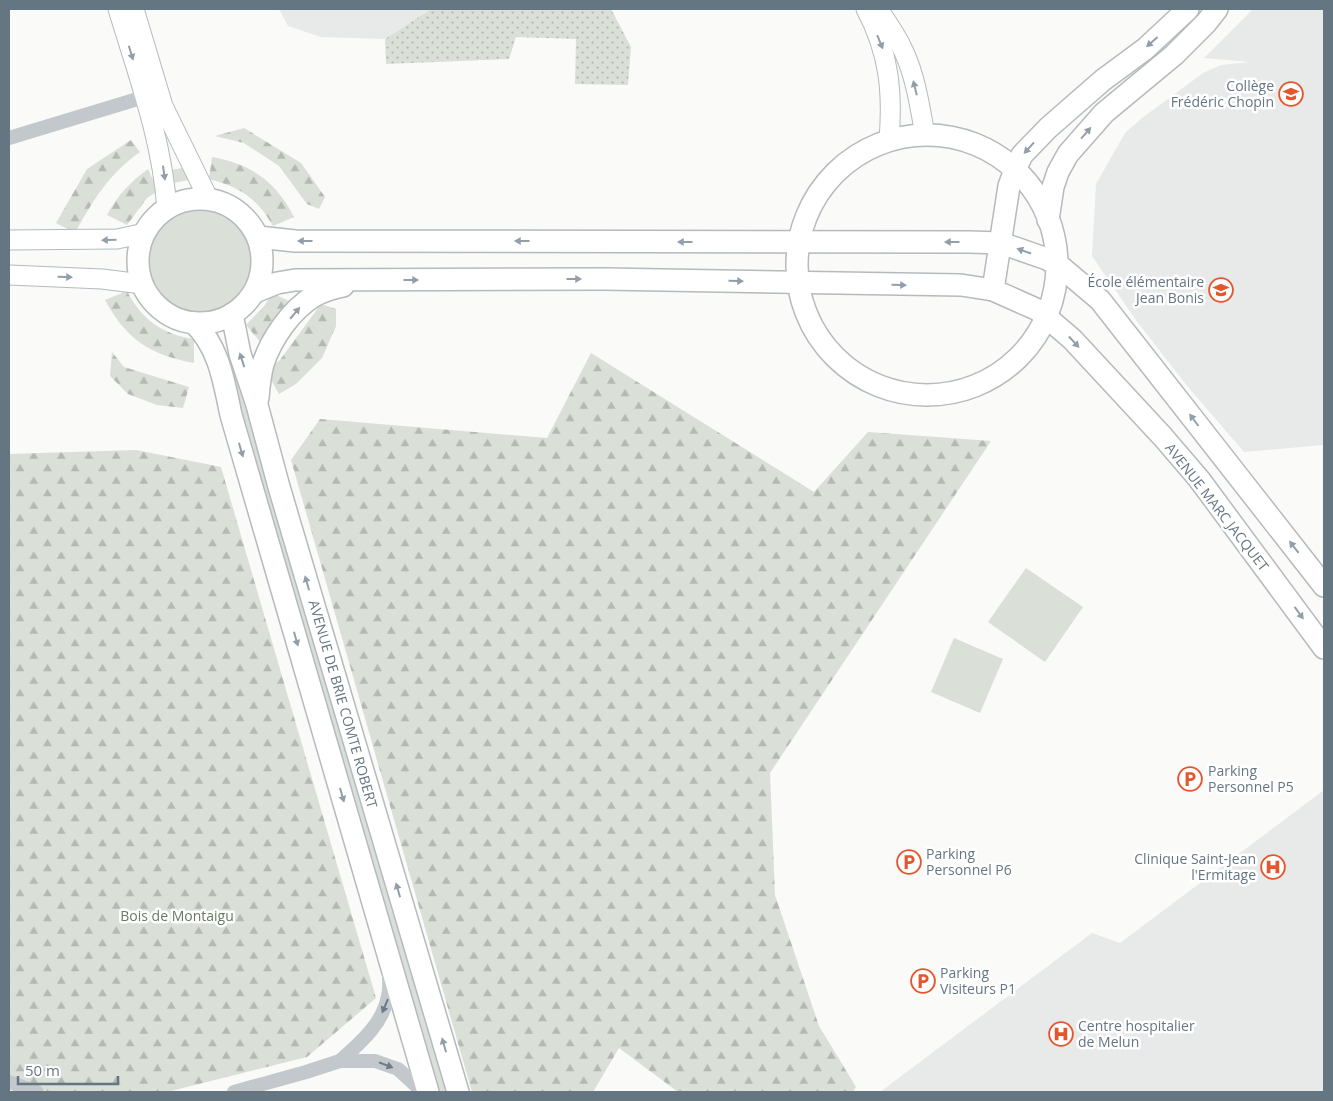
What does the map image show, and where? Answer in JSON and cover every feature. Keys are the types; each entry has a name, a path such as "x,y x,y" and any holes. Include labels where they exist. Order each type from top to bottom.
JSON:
{"main road":[{"path":"118,9 152,95 163,106 209,200"},
{"path":"134,9 152,95 167,209"},
{"path":"866,9 883,47 889,76 891,104 889,140"},
{"path":"878,9 893,30 905,54 926,135"},
{"path":"993,290 1010,186 1022,155 1048,128 1103,80 1145,49 1188,9"},
{"path":"1038,310 1047,259 1048,224 1053,187 1058,172 1068,154 1104,113 1180,50 1206,23 1216,9"},
{"path":"926,135 947,136 993,153 1019,173 1030,185 1046,213 1056,244 1056,277 1050,309 1039,331 1025,351 1000,372 986,381 956,392 907,394 891,390 861,377 847,368 829,351 815,332 804,309 798,286 797,253 799,237 810,206 828,179 853,158 889,140 926,135"},
{"path":"209,200 227,205 243,216 258,237 262,252 261,274 255,292 244,306 214,322 194,323 178,319 163,311 151,299 142,284 138,267 139,249 145,232 154,219 167,209 187,201 209,200"},
{"path":"9,240 117,239 145,232"},
{"path":"258,237 304,241 1001,243 1047,259 1084,286 1113,315 1324,586"},
{"path":"9,275 102,278 142,284"},
{"name":"AVENUE MARC JACQUET","path":"255,292 277,282 295,280 604,279 961,285 993,290 1038,310 1072,339 1163,436 1195,474 1324,648"},
{"path":"257,405 260,377 268,351 275,338 299,308 316,295 362,280"},
{"name":"AVENUE DE BRIE COMTE ROBERT","path":"232,314 240,354 257,405 282,496 458,1092"},
{"name":"AVENUE DE BRIE COMTE ROBERT","path":"194,323 204,332 218,359 231,415 428,1092"}],"street":[{"path":"9,138 152,95"},
{"path":"340,1061 366,1038 379,1020 388,997 389,958"},
{"path":"234,1092 340,1061 375,1060 398,1069 423,1092"},
{"path":"9,1082 37,1092"}],"shaded area":[{"path":"279,9 431,9 385,39 321,37 288,26"},
{"path":"1253,9 1324,9 1324,445 1244,452 1188,387 1138,323 1092,256 1096,184 1125,133 1142,118 1203,73 1221,65 1250,62 1204,58"},
{"name":"Clinique Saint-Jean l'Ermitage","path":"1324,790 1324,1092 880,1092 1092,933 1120,943"}],"green space":[{"path":"431,9 611,9 631,47 628,85 575,84 576,39 516,37 509,59 386,64 385,39"},
{"path":"244,128 301,163 325,197 319,209 307,204 279,166 244,143 215,136"},
{"path":"131,140 140,152 110,179 75,233 56,223 87,169"},
{"path":"212,157 239,164 261,176 279,193 294,217 273,226 267,216 247,195 230,186 209,179"},
{"path":"188,167 193,179 174,183 171,170"},
{"path":"148,169 158,191 147,198 127,225 107,215 124,190"},
{"path":"200,206 220,210 237,222 249,239 253,259 249,279 237,296 220,308 200,312 180,308 163,296 151,279 147,259 151,239 163,222 180,210"},
{"path":"127,291 139,310 154,324 172,333 194,339 194,363 178,360 152,350 131,335 113,314 105,300"},
{"path":"272,293 293,303 261,343 246,325 265,305"},
{"path":"321,304 336,309 336,326 322,358 296,384 279,394 266,371 280,360"},
{"path":"112,352 124,367 189,387 183,408 157,405 128,394 110,376"},
{"path":"591,353 814,492 868,432 991,441 770,773 775,895 819,1026 856,1087 853,1092 678,1092 619,1048 593,1092 472,1092 291,460 320,419 547,438"},
{"path":"235,357 452,1092 438,1092 224,361"},
{"name":"Bois de Montaigu","path":"136,450 221,467 376,998 307,1057 167,1092 50,1092 25,1085 9,1077 9,454"},
{"path":"1026,568 1083,607 1045,662 988,622"},
{"path":"954,638 1003,659 980,713 931,692"}],"place":[{"name":"Collège Frédéric Chopin","path":"1291,94"},
{"name":"École élémentaire Jean Bonis","path":"1221,290"},
{"name":"Parking Personnel P5","path":"1190,779"},
{"name":"Parking Personnel P6","path":"909,862"},
{"name":"Clinique Saint-Jean l'Ermitage","path":"1273,867"},
{"name":"Parking Visiteurs P1","path":"923,981"},
{"name":"Centre hospitalier de Melun","path":"1061,1034"}]}
